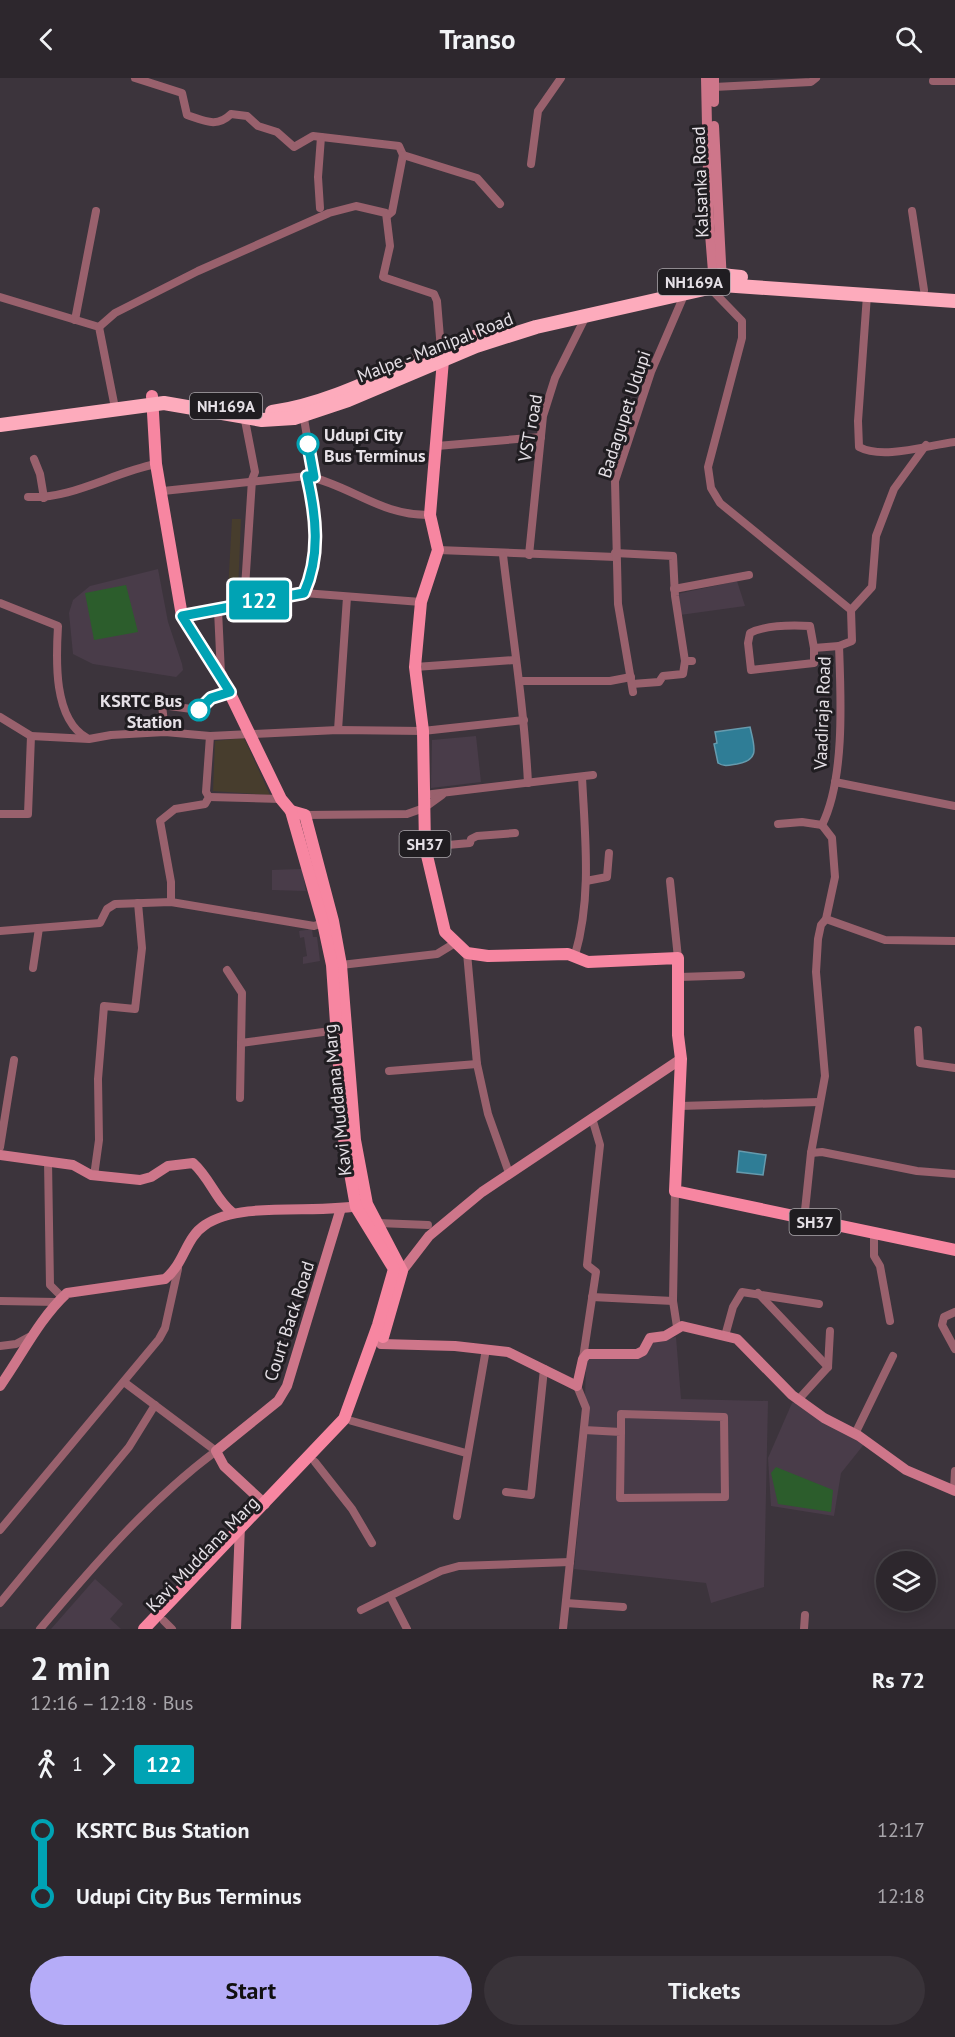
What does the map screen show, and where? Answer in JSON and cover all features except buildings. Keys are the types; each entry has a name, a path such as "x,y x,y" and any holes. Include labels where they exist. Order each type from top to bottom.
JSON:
{"highway":[{"name":"Malpe - Manipal Road","path":"442,355 472,337 574,307 716,283 955,292"},
{"name":"Malpe - Manipal Road","path":"0,417 174,397 244,414 303,410 337,394 442,355 587,314 652,303 716,283 955,301"},
{"name":"Malpe - Manipal Road","path":"0,425 47,421 152,400"}],"main road":[{"path":"438,550 430,515 437,446 442,355"},
{"path":"152,400 156,464 182,616"},
{"name":"SH37","path":"438,550 421,602 415,667 423,731 424,847 445,932 467,953"},
{"name":"Kavi Muddana Marg","path":"182,616 221,675 281,799 291,811 323,923 332,965 344,1139 362,1206 398,1270"},
{"path":"291,811 304,815"},
{"name":"Kavi Muddana Marg","path":"164,1626 240,1532 315,1462 352,1421 381,1344 398,1270 378,1223 362,1206 341,965 333,921 304,815"},
{"path":"467,953 498,956 574,955 588,962 678,958 678,1035 681,1059 675,1191"},
{"name":"SH37","path":"675,1191 804,1220 955,1246"},
{"path":"144,1629 240,1532 344,1419 398,1270"}],"street":[{"path":"135,78 182,93 185,96 184,110 191,117 218,123 224,122 231,114 244,115 258,126 277,132 294,147 310,136 399,146 403,155 392,212 387,216"},
{"path":"531,164 538,111 561,78"},
{"path":"706,78 716,283 742,321 742,338 708,467 711,488 720,503 851,610 872,587 876,536 894,489 926,445"},
{"path":"714,83 811,82 816,78"},
{"path":"933,81 955,81"},
{"name":"Kalsanka Road","path":"714,83 716,283"},
{"path":"320,208 318,177 321,137"},
{"path":"403,155 477,178 500,204"},
{"path":"99,327 115,313 198,271 329,213 356,206 381,210 387,216 390,246 382,278 434,294 437,301 442,355"},
{"path":"912,211 924,290"},
{"path":"75,320 96,212"},
{"name":"Badagupet Udupi","path":"632,684 618,604 615,481 651,372 685,293"},
{"path":"867,295 858,421 859,447 901,453 926,445 955,442"},
{"path":"0,297 99,327"},
{"name":"VST road","path":"529,555 543,416 555,378 587,314"},
{"path":"99,327 114,403"},
{"path":"303,410 317,528 311,578 304,593"},
{"path":"244,414 255,472 252,480 244,603"},
{"path":"437,446 541,437"},
{"path":"34,459 40,474 44,498"},
{"path":"28,497 59,497 128,470 156,464"},
{"path":"162,491 252,480 310,476 325,480 381,507 411,515 430,515"},
{"path":"438,550 503,555 673,556 674,589 688,661 683,674 663,676 659,682 632,684 610,681 521,681"},
{"path":"503,555 515,660 521,681 528,783"},
{"path":"674,589 749,575"},
{"path":"182,616 304,593 421,602"},
{"path":"338,730 347,597"},
{"path":"0,603 58,626 57,649 63,706 78,733 89,739"},
{"path":"218,609 221,675"},
{"name":"Vaadiraja Road","path":"822,825 828,813 835,782 841,698 839,646 852,641 851,610"},
{"path":"796,625 810,627 814,648 814,663 751,670 748,643 750,633 756,630 796,625"},
{"path":"814,648 839,646"},
{"path":"415,667 515,660"},
{"path":"165,732 162,705 199,710 211,698 230,692"},
{"path":"0,717 31,736 89,739 111,735 165,732 210,736 338,730 423,731 524,720"},
{"path":"0,814 28,814 31,736"},
{"path":"209,797 206,792 210,736"},
{"path":"304,815 407,814 424,801 445,793 592,776"},
{"path":"574,955 583,927 586,881 582,777"},
{"path":"835,782 955,806"},
{"path":"424,801 445,793"},
{"path":"209,797 281,799"},
{"path":"171,902 171,882 160,821 175,809 205,804 209,797"},
{"path":"778,824 802,822 822,825 832,838 835,877 826,919 821,925 818,939 816,972 825,1076 811,1153 804,1220"},
{"path":"424,847 470,843 471,839 477,836 515,833"},
{"path":"586,881 607,877 609,853"},
{"path":"670,880 678,958"},
{"path":"0,931 100,923 108,909 115,904 171,902 314,926 323,923"},
{"path":"94,1176 99,1140 98,1079 104,1006 135,1009 142,948 138,903"},
{"path":"826,919 885,940 955,941"},
{"path":"33,969 39,928"},
{"path":"341,965 438,954 454,943"},
{"path":"467,953 477,1064 489,1114 509,1173"},
{"path":"227,970 242,993 240,1098"},
{"path":"679,976 741,975"},
{"path":"241,1043 338,1030"},
{"path":"918,1030 921,1063 955,1068"},
{"path":"398,1270 429,1236 509,1173 681,1059"},
{"path":"0,1147 14,1060"},
{"path":"389,1071 477,1064"},
{"path":"680,1106 819,1102"},
{"path":"563,1629 586,1408 577,1386 596,1272 587,1265 600,1145 592,1118"},
{"path":"811,1153 822,1152 917,1171 955,1174"},
{"path":"0,1155 73,1166 94,1176 140,1180 151,1177 168,1166 194,1163 204,1173 225,1208 233,1213"},
{"path":"48,1161 50,1285 60,1300"},
{"path":"675,1191 673,1301 677,1327"},
{"path":"0,1530 124,1382 165,1328 178,1269 192,1237 206,1224 233,1213 362,1206"},
{"name":"Court Back Road","path":"216,1451 278,1401 287,1386 341,1208"},
{"path":"378,1223 428,1225"},
{"path":"874,1233 874,1256 880,1266 890,1322"},
{"path":"0,1386 20,1358 33,1334 67,1293 165,1279 178,1269"},
{"path":"724,1336 739,1294 748,1291 819,1304"},
{"path":"758,1293 828,1366"},
{"path":"592,1297 673,1301"},
{"path":"0,1301 60,1300"},
{"path":"955,1312 944,1317 942,1325 955,1349"},
{"path":"583,1359 587,1354 595,1353 637,1354 643,1351 650,1338 665,1336 677,1327 687,1326 724,1336 741,1342 798,1400 824,1418 855,1434 906,1470 955,1491 955,1472"},
{"path":"798,1400 828,1366 830,1331"},
{"path":"0,1346 16,1344 33,1334"},
{"path":"381,1344 508,1352 577,1386"},
{"path":"457,1516 466,1453 486,1349"},
{"path":"855,1434 892,1356"},
{"path":"506,1492 531,1495 544,1369"},
{"path":"124,1382 216,1451 224,1466 265,1504"},
{"path":"0,1603 129,1447 155,1405"},
{"path":"621,1414 724,1417 725,1497 620,1498 621,1432 621,1414"},
{"path":"352,1421 466,1453"},
{"path":"584,1430 621,1432"},
{"path":"40,1629 130,1528 177,1480 216,1451"},
{"path":"315,1462 352,1509 372,1543"},
{"path":"236,1629 240,1532"},
{"path":"361,1610 441,1571 459,1566 570,1562"},
{"path":"390,1596 407,1629"},
{"path":"566,1604 623,1607"},
{"path":"804,1629 805,1615"}],"shaded area":[{"path":"232,519 241,519 238,591 228,590"},
{"path":"158,569 168,622 183,670 176,677 93,664 73,654 69,613 73,600 90,586"},
{"path":"737,581 745,606 680,615 677,594"},
{"path":"476,736 481,782 431,788 432,740"},
{"path":"244,738 270,795 213,791 215,741"},
{"path":"302,869 306,891 272,890 272,870"},
{"path":"312,929 313,937 317,937 320,961 303,964 303,957 307,956 304,937 300,938 299,931"},
{"path":"676,1337 681,1399 768,1401 764,1587 711,1603 706,1583 574,1569 588,1427 585,1398 586,1362 591,1356 640,1356 654,1341"},
{"path":"801,1400 869,1438 841,1473 834,1516 771,1506 768,1458 792,1403"},
{"path":"95,1579 123,1604 110,1619 121,1629 51,1629"}],"green space":[{"path":"126,585 138,632 94,640 85,593"},
{"path":"776,1467 833,1490 831,1512 778,1504 771,1473"}],"water":[{"path":"750,727 753,756 745,762 729,765 718,763 714,744 717,743 715,732"},
{"path":"739,1151 766,1155 763,1175 737,1172"}],"bus line":[{"name":"122","path":"199,710 211,698 230,692 182,616 304,593 311,578 317,528 316,513 307,476 314,477 308,444"}],"place":[{"name":"Udupi City Bus Terminus","path":"308,444"},
{"name":"KSRTC Bus Station","path":"199,710"}]}
